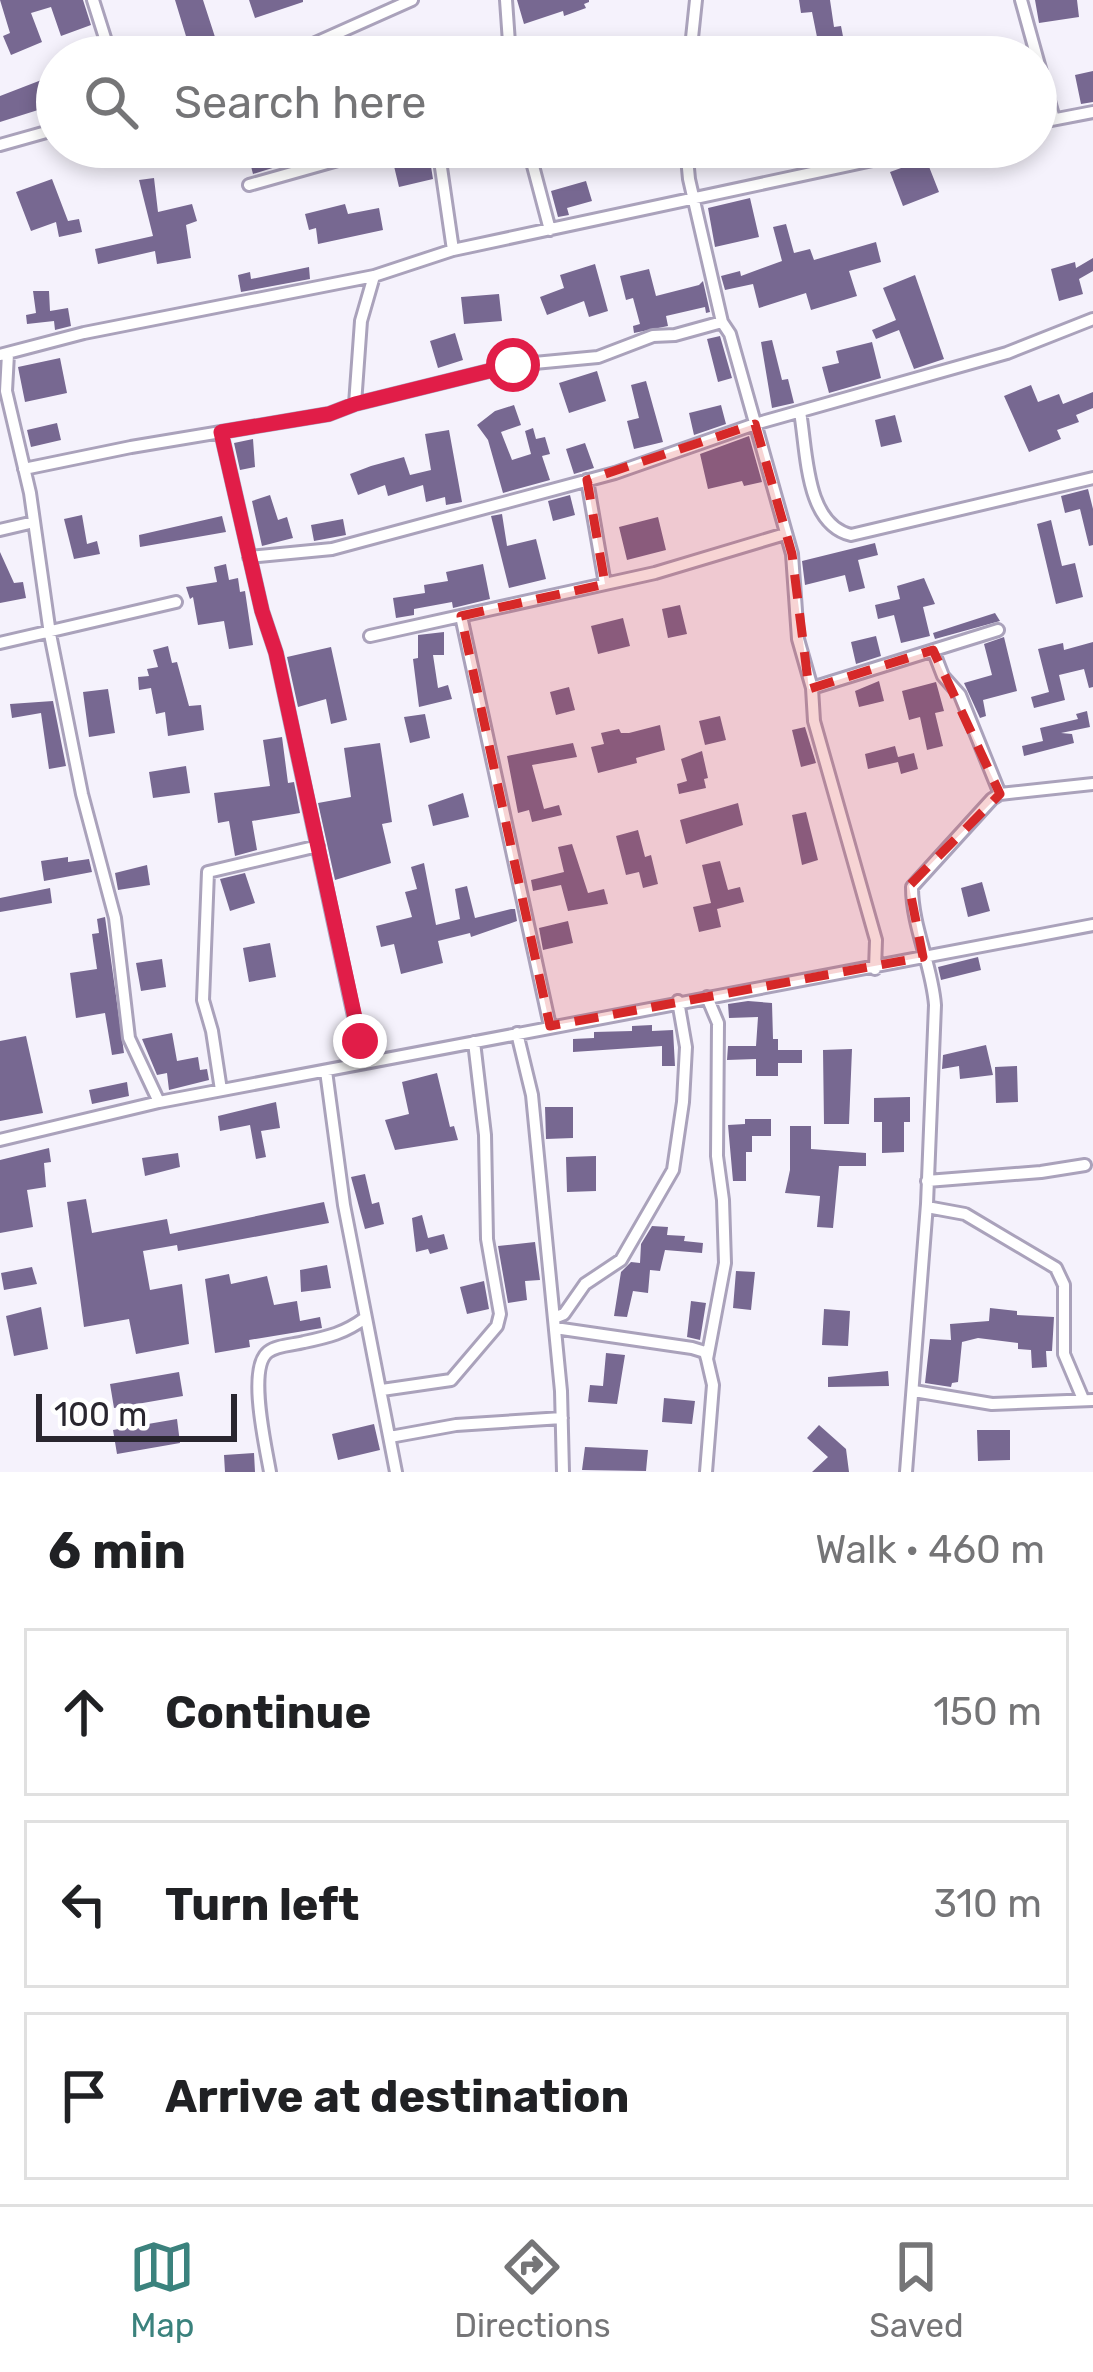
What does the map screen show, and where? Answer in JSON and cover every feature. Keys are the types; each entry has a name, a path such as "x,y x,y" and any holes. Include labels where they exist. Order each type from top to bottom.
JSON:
{"street":[{"path":"93,0 104,36"},
{"path":"331,36 412,0"},
{"path":"506,0 509,36"},
{"path":"692,36 696,0"},
{"path":"1021,0 1031,36"},
{"path":"1057,118 1093,112"},
{"path":"0,145 36,135"},
{"path":"249,184 307,168"},
{"path":"441,168 454,250"},
{"path":"534,168 550,230"},
{"path":"689,168 722,322 730,334 795,575 798,639 812,688 817,735 876,940 875,969"},
{"path":"159,1102 129,1038 115,917 82,794 50,634 24,469 3,388 4,355 84,333 374,276 454,250 836,168"},
{"path":"355,404 361,321 374,276"},
{"path":"249,557 332,549 587,480 755,424 968,365 1093,319"},
{"path":"24,469 329,414 513,365 598,357 653,336 722,322"},
{"path":"800,412 819,511 831,527 851,536 1093,478"},
{"path":"221,432 276,653 364,1063"},
{"path":"587,480 605,584"},
{"path":"0,530 34,522"},
{"path":"370,636 712,559 785,534"},
{"path":"0,643 176,602"},
{"path":"461,616 550,1027"},
{"path":"812,688 998,630"},
{"path":"933,650 943,676 960,695 1000,794"},
{"path":"906,1472 927,1208 935,1005 912,887 1000,794 1093,784"},
{"path":"221,1090 203,1000 208,872 318,846"},
{"path":"0,1140 159,1102 1093,925"},
{"path":"707,997 718,1023 717,1156 725,1264 707,1359"},
{"path":"555,1323 585,1284 621,1260 673,1170 686,1047 678,1001"},
{"path":"517,1033 532,1095 555,1323 563,1472"},
{"path":"382,1390 451,1380 496,1326 500,1314 491,1279 474,1042"},
{"path":"326,1071 365,1318 396,1472"},
{"path":"927,1180 1085,1165"},
{"path":"914,1391 992,1404 1088,1400 1064,1354 1064,1285 1056,1268 965,1214 927,1208"},
{"path":"270,1472 260,1410 263,1356 274,1348 344,1333 365,1318"},
{"path":"555,1323 706,1352 713,1385 706,1472"},
{"path":"390,1437 456,1425 562,1418"}],"highlighted area":[{"path":"755,424 792,554 809,689 933,650 1000,794 909,886 923,957 550,1026 461,616 605,584 587,480"}],"building":[{"path":"0,0 83,0 91,25 61,36 51,7 31,13 40,36 36,45 11,55 3,36 10,33"},
{"path":"175,0 203,0 215,36 186,36"},
{"path":"249,0 303,0 303,2 255,18"},
{"path":"517,0 589,2 586,8 564,16 563,11 524,24"},
{"path":"799,0 830,0 834,27 841,26 843,36 817,36 812,12 801,13"},
{"path":"1035,0 1077,0 1079,17 1039,23"},
{"path":"1093,71 1093,102 1081,104 1075,75"},
{"path":"36,82 36,111 0,122 0,96"},
{"path":"394,168 431,168 433,179 399,187"},
{"path":"930,168 939,192 903,206 890,172"},
{"path":"154,178 158,212 192,204 197,221 186,225 191,258 157,264 155,251 98,264 95,249 153,236 139,180"},
{"path":"52,179 68,221 79,219 82,232 59,237 56,222 31,231 16,192"},
{"path":"586,181 592,201 567,208 569,215 558,217 551,191"},
{"path":"750,198 759,237 715,247 708,208"},
{"path":"345,204 348,214 379,208 383,230 318,244 316,228 309,230 305,214"},
{"path":"786,224 794,253 810,249 814,260 876,242 881,262 849,271 857,296 811,310 806,293 759,308 753,284 725,290 721,276 740,271 741,276 782,261 773,227"},
{"path":"1093,258 1093,271 1079,279 1083,294 1059,301 1051,269 1075,262 1076,268"},
{"path":"595,264 608,311 589,317 584,301 547,315 540,297 564,288 560,275"},
{"path":"309,267 310,279 241,292 238,275 250,272 251,279"},
{"path":"649,269 656,296 703,281 710,312 705,307 666,316 668,326 634,333 633,326 640,324 633,298 626,300 620,276"},
{"path":"915,275 944,359 914,369 899,330 876,339 872,330 896,320 883,288"},
{"path":"33,291 49,291 50,311 68,308 71,326 55,330 54,321 27,324 26,315 36,313"},
{"path":"499,294 502,321 464,324 461,297"},
{"path":"455,333 463,360 438,368 430,341"},
{"path":"720,336 732,378 718,382 707,339"},
{"path":"772,340 782,380 788,379 794,403 772,408 761,342"},
{"path":"872,342 881,378 829,393 822,367 839,363 836,351"},
{"path":"60,358 67,393 25,402 18,367"},
{"path":"597,371 606,401 569,413 559,383"},
{"path":"646,381 663,442 634,449 627,421 639,418 631,385"},
{"path":"1031,385 1038,402 1059,394 1063,404 1093,392 1093,408 1076,415 1079,422 1057,430 1061,439 1029,452 1004,396"},
{"path":"514,405 521,425 501,432 512,460 531,454 525,431 533,428 536,439 545,437 550,454 542,456 550,480 503,493 488,440 477,425 495,411"},
{"path":"721,405 726,424 694,435 689,413"},
{"path":"895,415 902,442 881,447 875,420"},
{"path":"57,423 61,440 31,447 27,430"},
{"path":"449,430 462,502 446,505 445,497 426,502 423,485 388,496 385,485 358,495 350,474 371,466 404,457 410,475 431,470 425,434"},
{"path":"749,436 762,482 708,489 700,454"},
{"path":"253,439 255,467 240,470 234,443"},
{"path":"585,443 594,468 574,474 566,449"},
{"path":"1088,489 1093,509 1093,545 1089,546 1080,509 1065,513 1061,496"},
{"path":"270,495 278,520 287,517 293,538 262,546 252,501"},
{"path":"570,495 575,515 553,521 548,501"},
{"path":"502,514 507,546 536,539 546,579 509,588 491,516"},
{"path":"82,515 87,544 97,541 100,554 74,559 64,519"},
{"path":"222,516 226,532 140,547 139,535"},
{"path":"658,517 666,550 627,560 619,527"},
{"path":"343,519 346,535 314,541 311,525"},
{"path":"1051,520 1062,566 1075,563 1083,597 1056,604 1037,524"},
{"path":"875,543 878,555 858,560 865,588 849,592 845,575 805,585 802,561"},
{"path":"0,552 14,583 23,582 26,598 0,603"},
{"path":"226,564 229,580 238,578 240,592 245,591 253,645 229,649 224,621 198,625 193,597 190,599 186,587 217,582 214,567"},
{"path":"483,564 490,599 453,608 452,602 414,609 414,615 396,618 393,598 425,593 424,585 448,581 446,572"},
{"path":"924,578 935,604 923,607 930,636 901,643 894,615 878,619 875,605 900,599 897,586"},
{"path":"680,605 687,634 668,638 662,609"},
{"path":"995,613 1000,621 935,639 933,633"},
{"path":"623,618 630,646 598,654 591,626"},
{"path":"444,632 444,655 433,655 438,688 448,685 452,699 419,707 413,659 418,658 418,635"},
{"path":"876,636 881,656 856,664 851,642"},
{"path":"1004,637 1017,691 983,700 986,716 980,718 964,683 992,675 984,644"},
{"path":"1093,642 1093,687 1089,688 1084,669 1059,675 1065,700 1034,708 1031,697 1049,692 1038,649 1063,643 1064,650"},
{"path":"168,646 189,706 201,705 204,730 168,736 165,712 156,714 151,688 139,690 138,677 149,676 147,669 158,667 153,650"},
{"path":"331,647 347,720 331,724 326,699 298,707 287,657"},
{"path":"879,681 884,701 859,707 855,691"},
{"path":"936,682 944,711 935,713 943,746 927,750 920,717 909,720 902,691"},
{"path":"569,687 575,710 556,715 550,692"},
{"path":"108,689 115,733 89,737 83,692"},
{"path":"53,701 66,766 49,769 41,713 12,718 10,704"},
{"path":"1087,711 1090,727 1061,733 1072,734 1074,743 1024,756 1022,746 1043,741 1040,728 1078,719 1076,714"},
{"path":"425,714 430,738 410,743 404,717"},
{"path":"720,716 726,740 705,745 699,721"},
{"path":"660,725 665,750 598,773 591,747 604,744 601,733 619,729 629,733"},
{"path":"805,727 816,763 801,767 792,730"},
{"path":"282,737 288,783 294,782 300,813 252,821 257,850 235,856 229,821 218,823 214,793 270,786 263,740"},
{"path":"380,743 392,822 382,824 391,863 335,880 318,803 351,797 344,748"},
{"path":"573,743 577,757 532,765 544,809 559,805 562,815 532,822 529,810 518,813 507,756"},
{"path":"895,746 898,757 914,753 918,769 901,774 898,762 868,769 865,754"},
{"path":"702,751 706,788 679,794 677,784 687,781 681,759"},
{"path":"186,766 190,793 153,798 149,772"},
{"path":"463,793 469,817 433,826 428,805"},
{"path":"738,803 743,825 686,844 680,820"},
{"path":"806,812 818,860 802,865 792,815"},
{"path":"638,830 658,884 643,888 639,872 626,875 616,836"},
{"path":"572,844 588,893 604,889 608,904 568,911 561,885 533,891 531,880 564,872 558,847"},
{"path":"68,857 68,862 89,859 92,872 44,881 41,861"},
{"path":"720,861 728,890 740,887 744,902 717,909 721,927 699,932 693,907 711,903 702,865"},
{"path":"424,863 436,925 460,919 455,889 467,886 475,918 515,909 517,921 471,937 470,933 438,941 443,963 401,974 394,944 381,947 376,926 412,917 405,892 417,889 411,867"},
{"path":"147,865 150,885 118,890 115,873"},
{"path":"245,873 255,903 230,911 220,879"},
{"path":"982,882 990,911 968,917 961,888"},
{"path":"50,888 52,903 0,912 0,898"},
{"path":"105,917 124,1053 112,1055 105,1013 76,1018 70,973 97,969 92,934 99,933 97,919"},
{"path":"568,921 573,943 543,950 539,928"},
{"path":"270,943 276,977 249,982 243,948"},
{"path":"978,957 981,970 941,980 938,967"},
{"path":"162,959 166,987 141,991 136,963"},
{"path":"772,1003 778,1050 802,1050 802,1063 778,1063 778,1076 756,1076 756,1059 727,1060 728,1046 756,1046 758,1017 729,1018 728,1004"},
{"path":"652,1025 652,1031 673,1030 675,1066 662,1066 662,1046 573,1052 573,1039"},
{"path":"172,1033 177,1061 198,1057 200,1070 207,1069 209,1080 169,1090 167,1073 157,1075 142,1039"},
{"path":"26,1036 43,1113 0,1121 0,1041"},
{"path":"986,1045 993,1075 960,1079 959,1066 942,1069 943,1055"},
{"path":"852,1049 849,1124 824,1124 823,1050"},
{"path":"1017,1066 1018,1102 996,1103 995,1067"},
{"path":"437,1073 450,1127 454,1126 458,1140 395,1150 385,1120 409,1114 402,1082"},
{"path":"127,1082 129,1096 92,1104 89,1090"},
{"path":"910,1097 904,1152 882,1153 882,1122 874,1122 874,1098"},
{"path":"276,1102 280,1128 261,1131 266,1157 256,1159 250,1125 220,1131 218,1116"},
{"path":"545,1107 573,1107 573,1138 546,1139"},
{"path":"745,1119 771,1119 771,1136 752,1136 752,1152 746,1152 746,1181 733,1181 728,1125 745,1124"},
{"path":"790,1126 811,1126 811,1149 866,1153 866,1166 839,1166 833,1228 817,1227 820,1196 785,1193"},
{"path":"49,1148 51,1162 44,1163 46,1187 27,1190 33,1227 0,1233 0,1160"},
{"path":"178,1153 180,1167 145,1176 142,1158"},
{"path":"596,1156 596,1191 567,1192 566,1157"},
{"path":"365,1174 372,1204 379,1202 384,1224 365,1229 351,1177"},
{"path":"86,1199 92,1233 167,1219 170,1234 324,1202 329,1223 178,1251 177,1245 143,1251 150,1290 182,1284 189,1344 136,1354 129,1319 84,1327 67,1202"},
{"path":"422,1215 428,1238 444,1234 448,1249 416,1252 412,1218"},
{"path":"652,1226 668,1227 667,1235 685,1236 684,1241 703,1243 702,1253 665,1250 660,1271 650,1270 648,1293 633,1291 627,1317 614,1316 621,1272 631,1262 640,1263 641,1244"},
{"path":"535,1242 540,1280 525,1281 527,1300 508,1303 498,1246"},
{"path":"327,1265 331,1288 301,1292 300,1270"},
{"path":"32,1267 37,1284 4,1290 1,1273"},
{"path":"736,1271 755,1272 751,1310 733,1308"},
{"path":"229,1274 231,1284 267,1276 274,1305 297,1301 300,1321 320,1317 322,1328 249,1340 250,1347 215,1353 205,1279"},
{"path":"484,1281 489,1309 467,1314 460,1287"},
{"path":"691,1301 706,1303 700,1340 687,1337"},
{"path":"41,1307 48,1349 14,1356 6,1316"},
{"path":"990,1308 1054,1317 1047,1367 1032,1368 1031,1350 1018,1349 1018,1343 978,1338 962,1342 958,1382 951,1387 925,1383 930,1339 951,1340 950,1324 989,1321"},
{"path":"824,1309 850,1311 848,1346 822,1345"},
{"path":"606,1353 625,1355 617,1404 588,1402 590,1385 603,1386"},
{"path":"888,1371 889,1386 828,1387 828,1377"},
{"path":"179,1372 183,1396 114,1408 110,1384"},
{"path":"664,1398 695,1401 692,1424 662,1422"},
{"path":"177,1419 180,1443 117,1454 113,1430"},
{"path":"374,1424 380,1450 338,1460 332,1434"},
{"path":"819,1425 846,1449 849,1472 812,1472 828,1457 807,1438"},
{"path":"977,1430 1010,1430 1010,1460 978,1461"},
{"path":"585,1447 648,1450 646,1471 582,1470"},
{"path":"254,1453 255,1472 225,1472 224,1455"}],"route":[{"path":"360,1041 276,653 221,432 329,414 513,365"}]}
